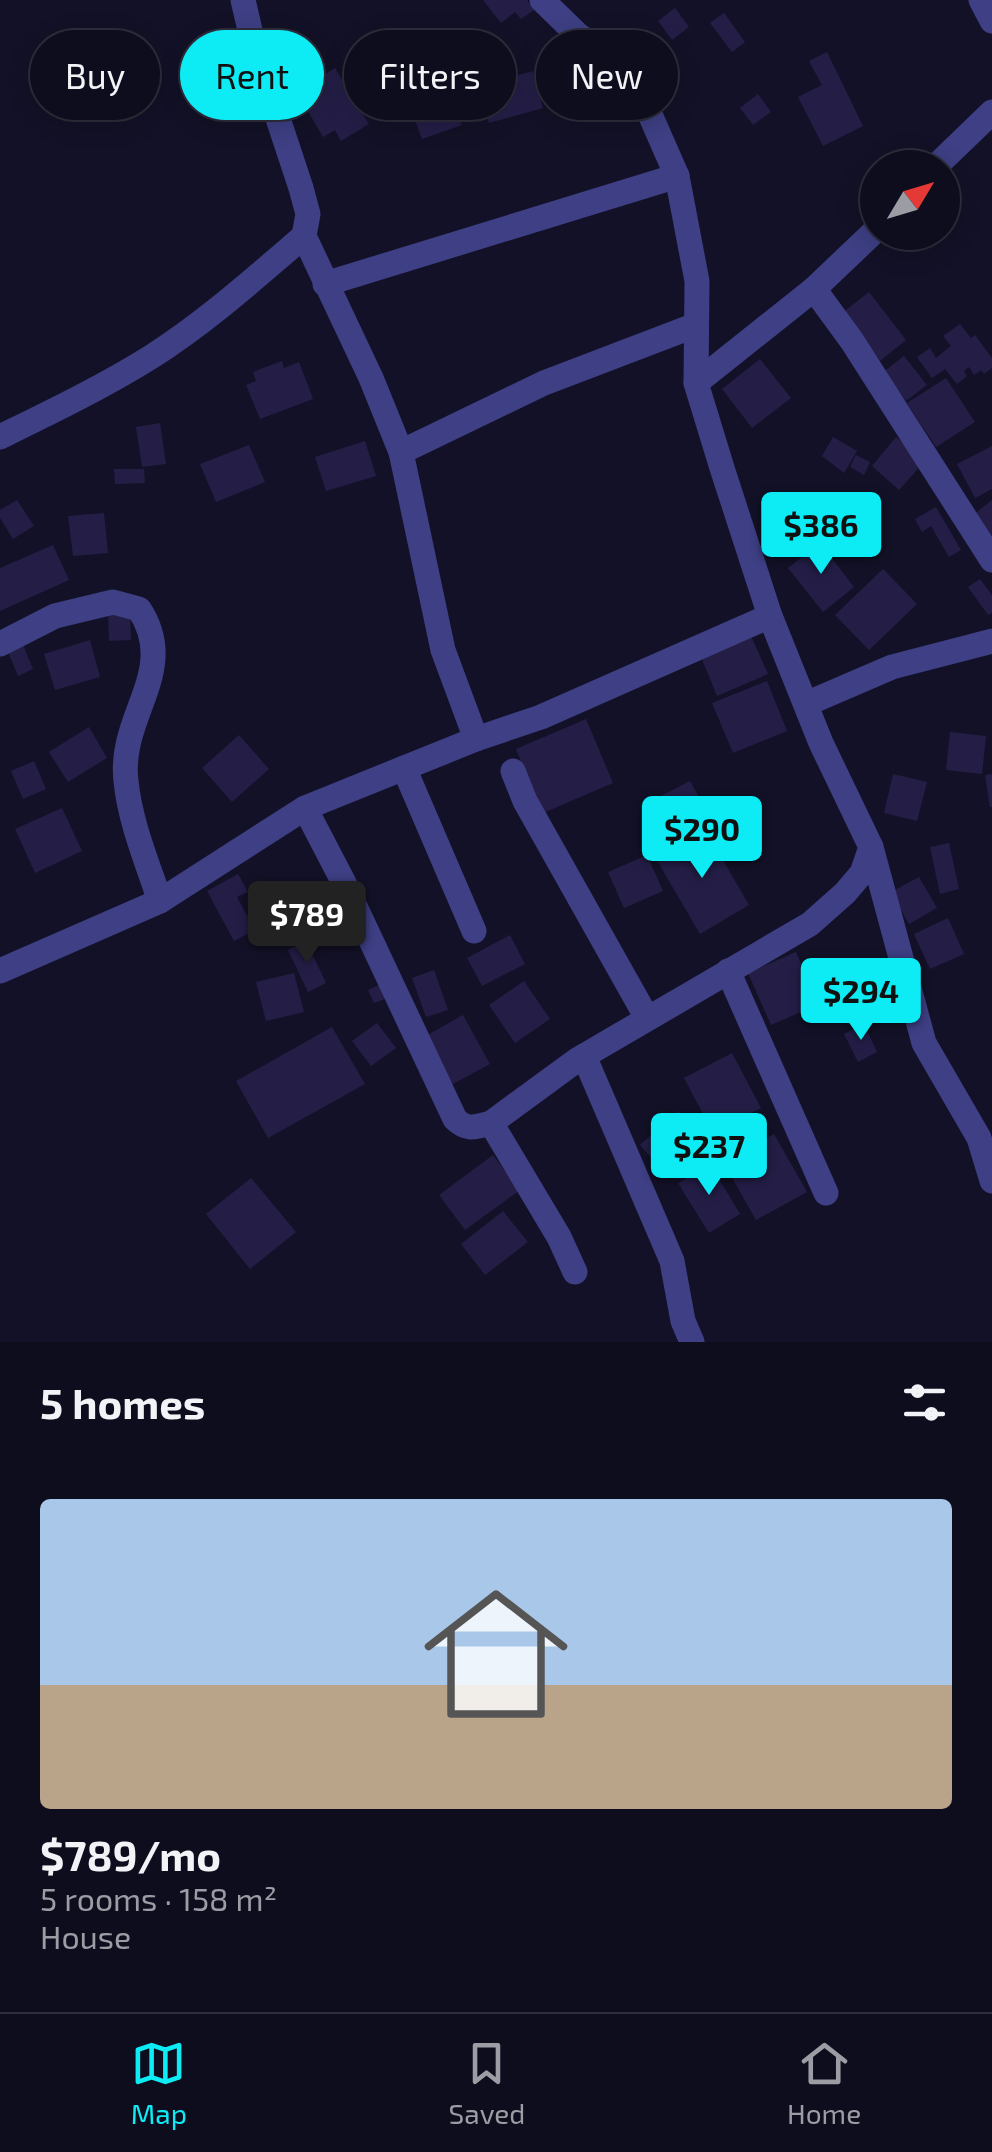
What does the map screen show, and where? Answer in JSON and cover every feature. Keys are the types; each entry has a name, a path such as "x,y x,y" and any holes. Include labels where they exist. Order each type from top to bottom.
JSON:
{"street":[{"path":"244,0 253,44 308,214 304,236 401,452 443,650 476,739"},
{"path":"542,0 624,73 645,102 677,176 697,281 696,382 770,616 871,847 924,1043 978,1138 992,1181"},
{"path":"982,0 992,22"},
{"path":"953,150 992,112"},
{"path":"325,284 677,176"},
{"path":"0,437 152,356 225,303 304,236"},
{"path":"696,382 814,289 860,245"},
{"path":"814,289 852,341 992,560"},
{"path":"401,452 544,383 696,325"},
{"path":"0,644 55,616 112,602 139,610 151,628 154,662 125,750 126,780 137,832 160,901"},
{"path":"0,971 160,901 305,808 541,717 770,616"},
{"path":"806,704 892,667 992,642"},
{"path":"404,768 474,931"},
{"path":"513,771 524,801 647,1018"},
{"path":"305,808 455,1119 472,1129 491,1123 584,1056 810,924 862,872 871,847"},
{"path":"728,970 826,1192"},
{"path":"584,1056 672,1262 683,1321 692,1342"},
{"path":"491,1123 552,1224 575,1272"}],"building":[{"path":"483,0 527,0 534,10 521,19 515,12 501,23"},
{"path":"675,8 689,27 678,35 678,30 665,30 658,21"},
{"path":"724,13 745,42 732,52 710,23"},
{"path":"827,52 863,126 823,146 798,97 822,85 809,61"},
{"path":"335,68 344,83 344,120 367,120 369,124 341,141 335,130 323,137 313,120 324,120 324,75"},
{"path":"533,71 536,110 516,116 516,76"},
{"path":"758,94 771,112 753,125 740,108"},
{"path":"415,120 460,120 462,125 422,139"},
{"path":"869,292 906,340 880,361 842,313"},
{"path":"960,324 971,338 975,335 992,358 992,368 974,375 969,367 964,371 967,376 957,384 945,369 932,378 917,357 930,348 936,358 951,346 943,336"},
{"path":"904,356 927,385 906,401 883,372"},
{"path":"760,359 791,398 752,428 722,389"},
{"path":"282,361 284,368 299,362 313,399 260,419 246,385 256,381 253,372"},
{"path":"946,378 975,422 936,447 907,403"},
{"path":"160,423 166,464 142,467 136,427"},
{"path":"833,437 857,451 844,473 822,456"},
{"path":"896,437 925,461 899,490 872,466"},
{"path":"365,441 376,476 326,491 315,457"},
{"path":"249,445 265,482 216,502 200,464"},
{"path":"992,446 992,489 975,498 957,464"},
{"path":"856,455 870,462 864,475 850,467"},
{"path":"114,469 144,469 145,483 115,484"},
{"path":"17,500 34,526 13,539 0,518 0,510"},
{"path":"992,500 992,545 971,517"},
{"path":"936,507 961,550 949,557 931,526 922,532 915,519"},
{"path":"104,513 108,553 73,556 68,516"},
{"path":"820,543 854,587 823,612 788,568"},
{"path":"53,545 69,580 0,611 0,568"},
{"path":"883,569 917,604 869,650 835,615"},
{"path":"980,579 992,595 992,613 988,615 968,587"},
{"path":"108,613 130,613 131,640 109,641"},
{"path":"751,636 768,674 717,696 701,657"},
{"path":"21,640 33,669 18,676 6,647"},
{"path":"90,640 100,677 55,690 44,654"},
{"path":"767,681 787,731 733,753 712,703"},
{"path":"586,719 613,783 543,813 516,749"},
{"path":"89,727 107,758 68,782 49,752"},
{"path":"950,732 986,736 982,774 946,770"},
{"path":"239,735 269,769 232,802 202,768"},
{"path":"34,761 46,789 23,799 11,771"},
{"path":"893,774 927,782 917,821 884,813"},
{"path":"992,774 992,807 990,807 985,775"},
{"path":"690,781 710,817 672,837 653,800"},
{"path":"62,808 82,851 35,873 15,829"},
{"path":"705,829 749,905 700,934 655,857"},
{"path":"949,843 959,889 940,894 930,847"},
{"path":"647,855 663,891 624,908 608,872"},
{"path":"238,874 248,892 237,897 255,930 234,941 207,891"},
{"path":"919,877 937,908 909,924 891,892"},
{"path":"336,899 343,924 290,939 283,914"},
{"path":"948,918 964,954 930,969 914,934"},
{"path":"510,935 525,964 482,986 467,958"},
{"path":"306,941 326,983 308,992 288,950"},
{"path":"796,952 819,1004 771,1025 748,973"},
{"path":"434,970 448,1010 426,1017 412,978"},
{"path":"294,973 304,1012 266,1021 256,982"},
{"path":"524,981 550,1019 515,1043 489,1005"},
{"path":"379,985 385,999 374,1003 368,990"},
{"path":"463,1015 490,1064 451,1085 424,1037"},
{"path":"377,1023 396,1048 371,1066 352,1041"},
{"path":"864,1024 877,1052 858,1062 844,1034"},
{"path":"332,1027 365,1084 268,1138 236,1081"},
{"path":"732,1053 761,1108 713,1133 684,1078"},
{"path":"678,1111 703,1140 665,1173 640,1145"},
{"path":"774,1134 807,1192 756,1220 723,1162"},
{"path":"493,1155 520,1190 465,1230 439,1195"},
{"path":"710,1164 740,1214 709,1233 678,1183"},
{"path":"251,1178 296,1232 250,1269 206,1214"},
{"path":"503,1211 528,1242 485,1275 461,1244"}]}
